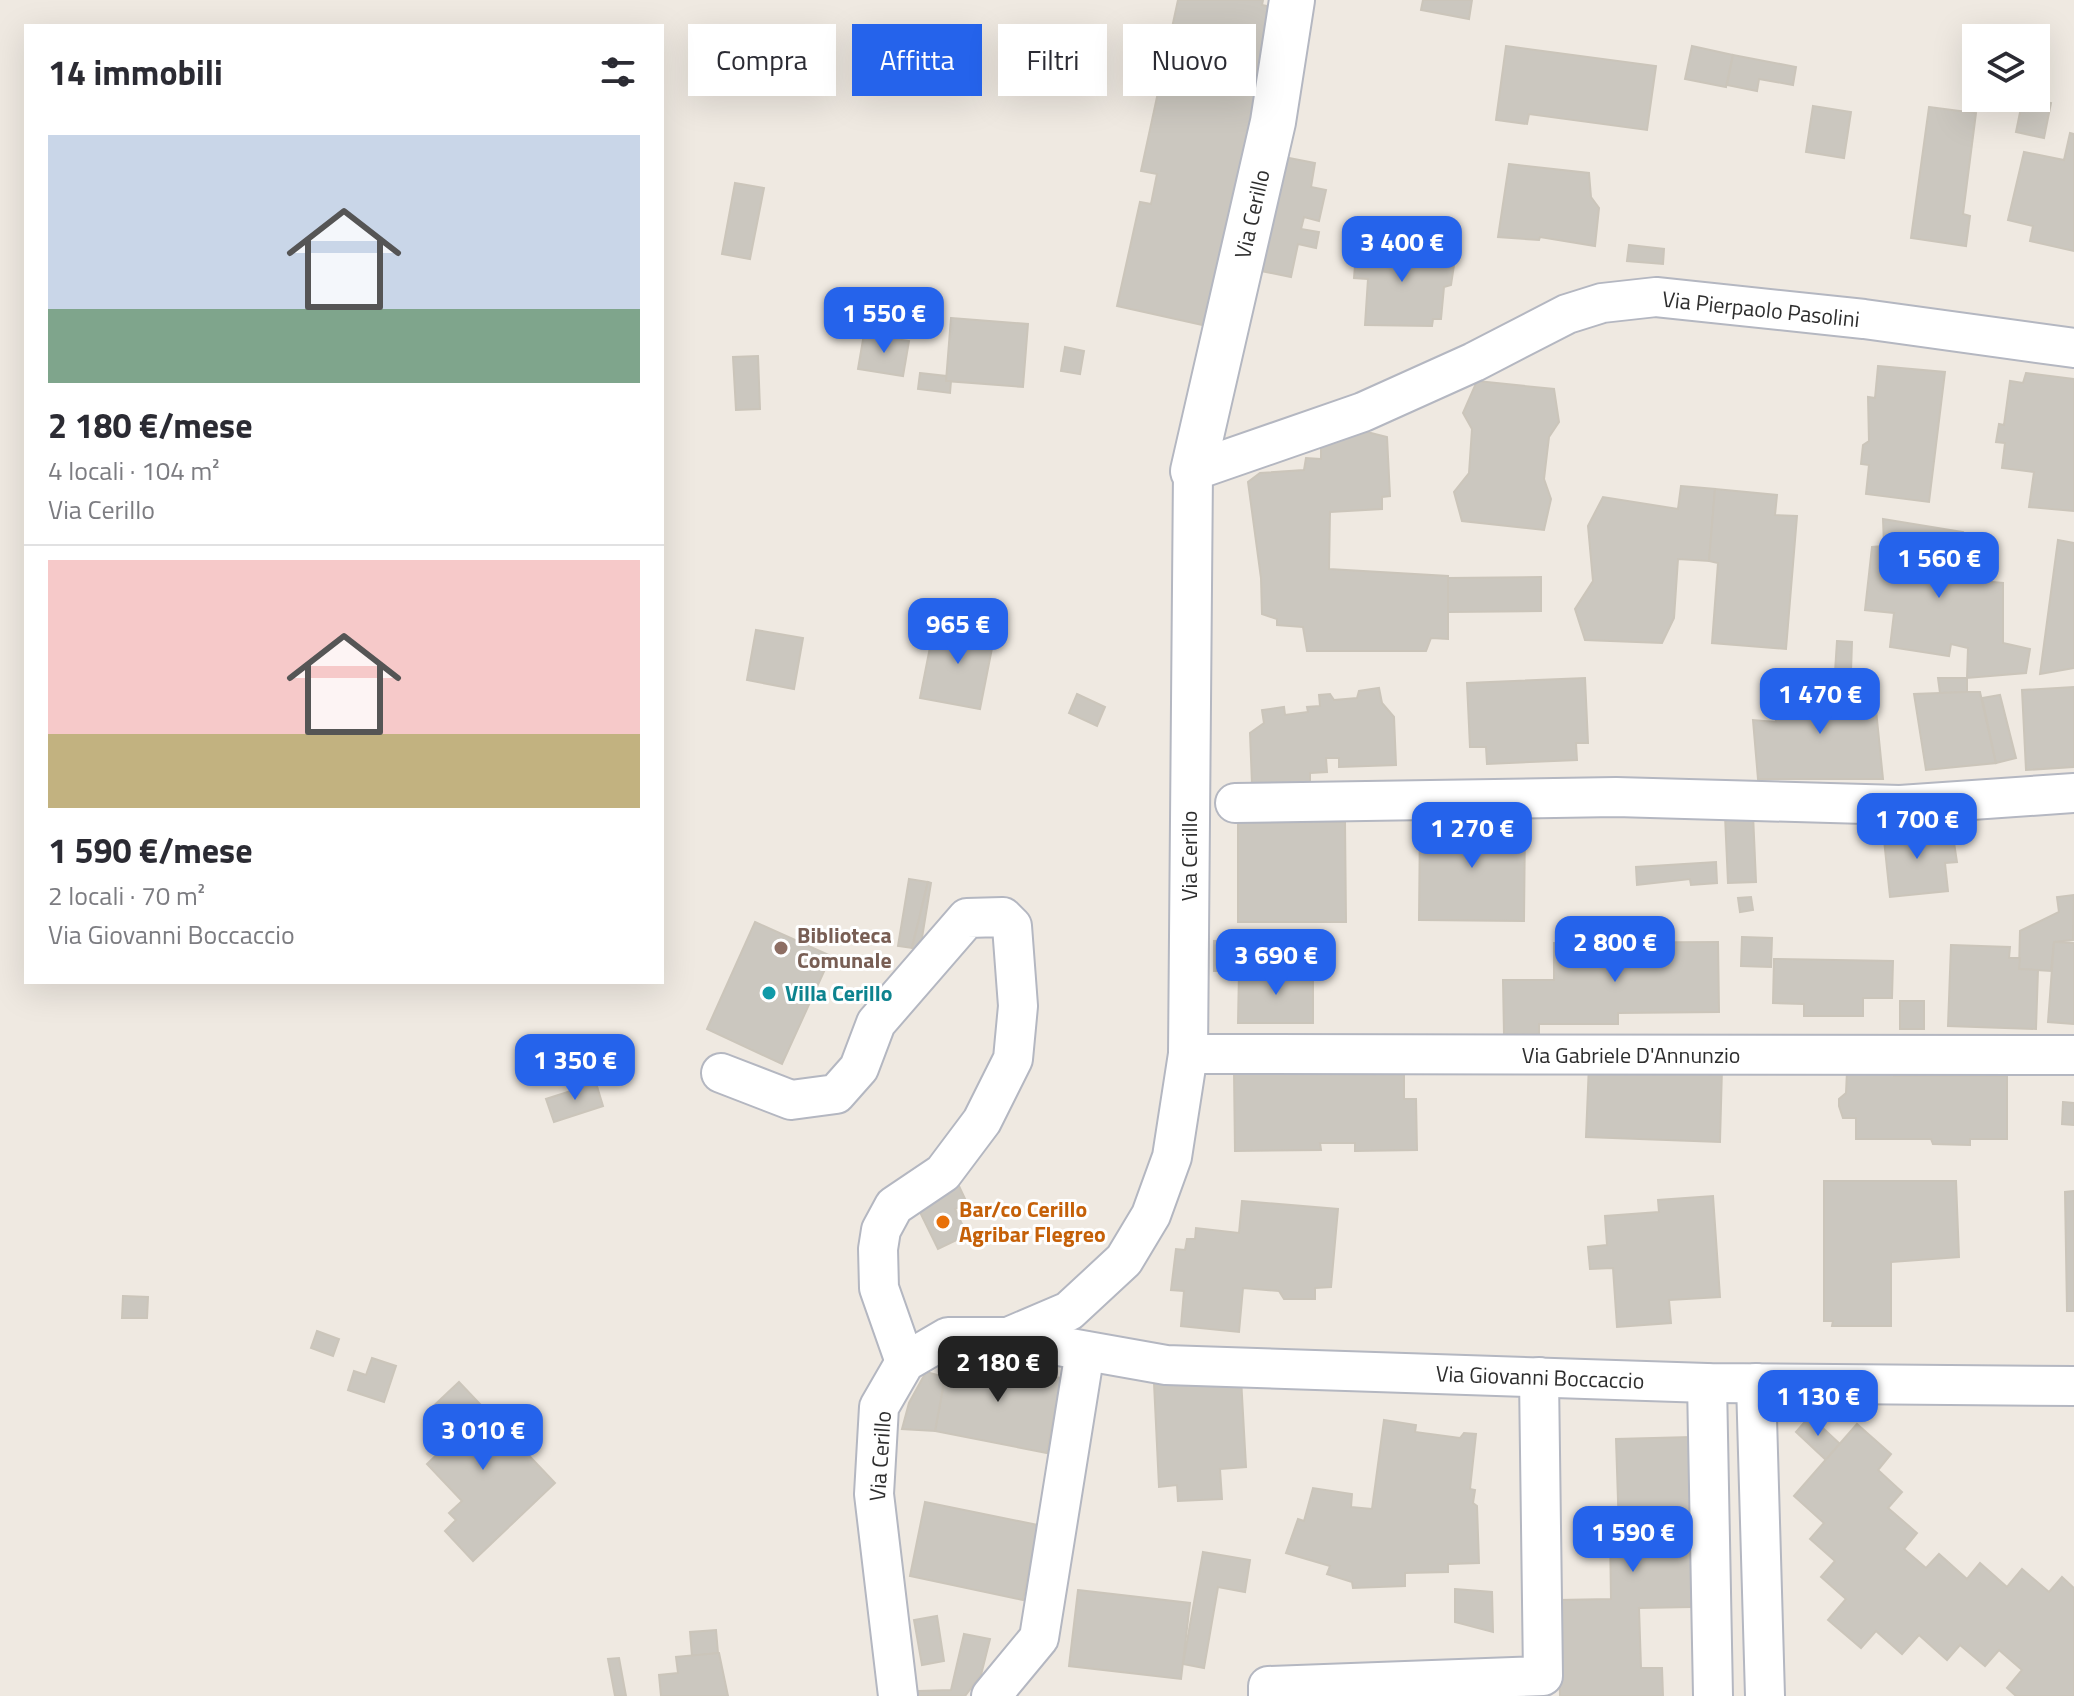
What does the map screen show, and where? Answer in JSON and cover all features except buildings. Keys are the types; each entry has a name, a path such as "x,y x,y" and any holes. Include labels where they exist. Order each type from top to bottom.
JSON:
{"street":[{"name":"Via Cerillo","path":"898,1696 874,1494 879,1407 905,1362 948,1337 1008,1337 1069,1311 1124,1260 1151,1215 1172,1157 1188,1054 1193,471 1273,122 1292,0"},
{"name":"Via Pierpaolo Pasolini","path":"1193,471 1363,412 1474,362 1567,314 1602,303 1656,297 1864,319 2074,348"},
{"path":"1235,803 1616,797 1900,805 2074,793"},
{"path":"721,1073 791,1100 836,1094 859,1068 876,1023 967,918 1003,917 1012,926 1018,1006 1013,1059 982,1121 943,1173 894,1206 881,1230 879,1288 905,1362"},
{"name":"Via Gabriele D'Annunzio","path":"1188,1054 2074,1055"},
{"name":"Via Giovanni Boccaccio","path":"1008,1337 1166,1365 1707,1383 2074,1386"},
{"path":"991,1696 1039,1638 1085,1351"},
{"path":"1268,1696 1268,1686 1543,1676 1539,1377"},
{"path":"1707,1383 1713,1696"},
{"path":"1756,1383 1765,1696"}],"place":[{"name":"Biblioteca Comunale","path":"781,948"},
{"name":"Villa Cerillo","path":"769,993"},
{"name":"Bar/co Cerillo Agribar Flegreo","path":"943,1222"}]}
